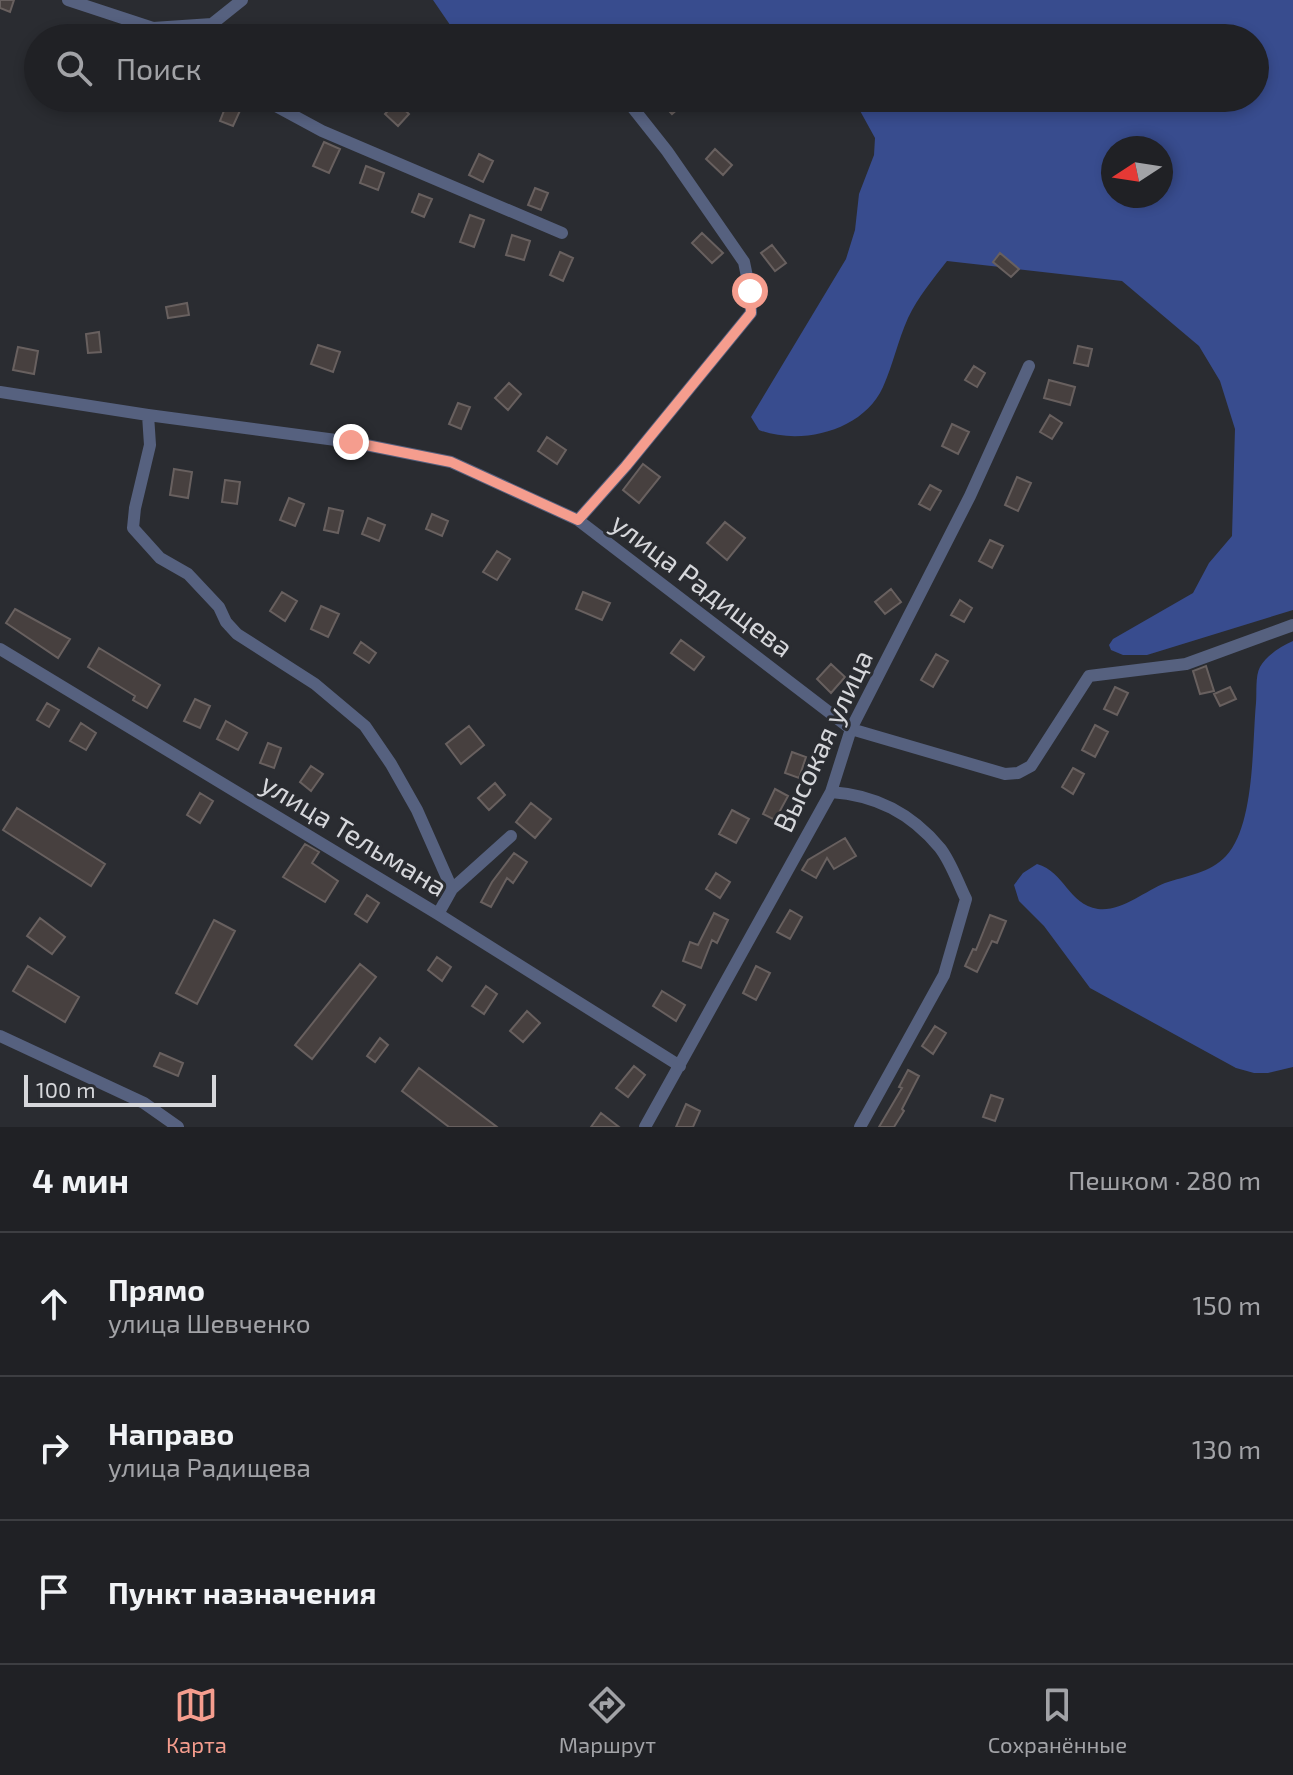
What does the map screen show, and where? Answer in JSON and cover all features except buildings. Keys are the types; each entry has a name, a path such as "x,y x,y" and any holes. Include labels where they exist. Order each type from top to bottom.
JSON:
{"street":[{"path":"68,0 141,24"},
{"path":"212,24 242,0"},
{"path":"287,112 322,131 562,233"},
{"path":"578,520 751,313 744,262 636,112"},
{"name":"Высокая улица","path":"645,1127 831,792 851,729 970,496 1029,366"},
{"name":"улица Радищева","path":"0,392 351,442 451,462 578,520 851,729"},
{"path":"148,415 150,445 133,528 160,558 188,574 219,607 226,622 237,634 315,684 365,726 417,810 452,889"},
{"path":"851,729 1005,774 1018,773 1031,766 1089,676 1186,664 1293,625"},
{"name":"улица Тельмана","path":"0,649 438,914 680,1066"},
{"path":"831,792 859,794 902,812 942,850 966,899 944,975 860,1127"},
{"path":"438,914 452,889 511,836"},
{"path":"0,1036 144,1103 178,1127"}],"shaded area":[{"path":"433,0 1293,0 1293,610 1147,655 1123,655 1111,650 1109,645 1113,639 1193,593 1209,563 1232,536 1235,429 1220,381 1199,346 1122,281 947,261 912,310 883,387 861,415 829,431 811,435 776,435 759,430 751,417 846,259 855,230 859,194 874,155 875,138 861,112 1269,112 1269,24 449,24"},
{"path":"1293,641 1293,1067 1254,1073 1236,1068 1090,988 1044,926 1019,901 1014,885 1023,873 1037,864 1054,874 1080,901 1098,909 1107,909 1220,862 1235,842 1247,805 1258,671 1270,655"}],"route":[{"path":"351,442 451,462 578,520 751,313 750,291"}]}
